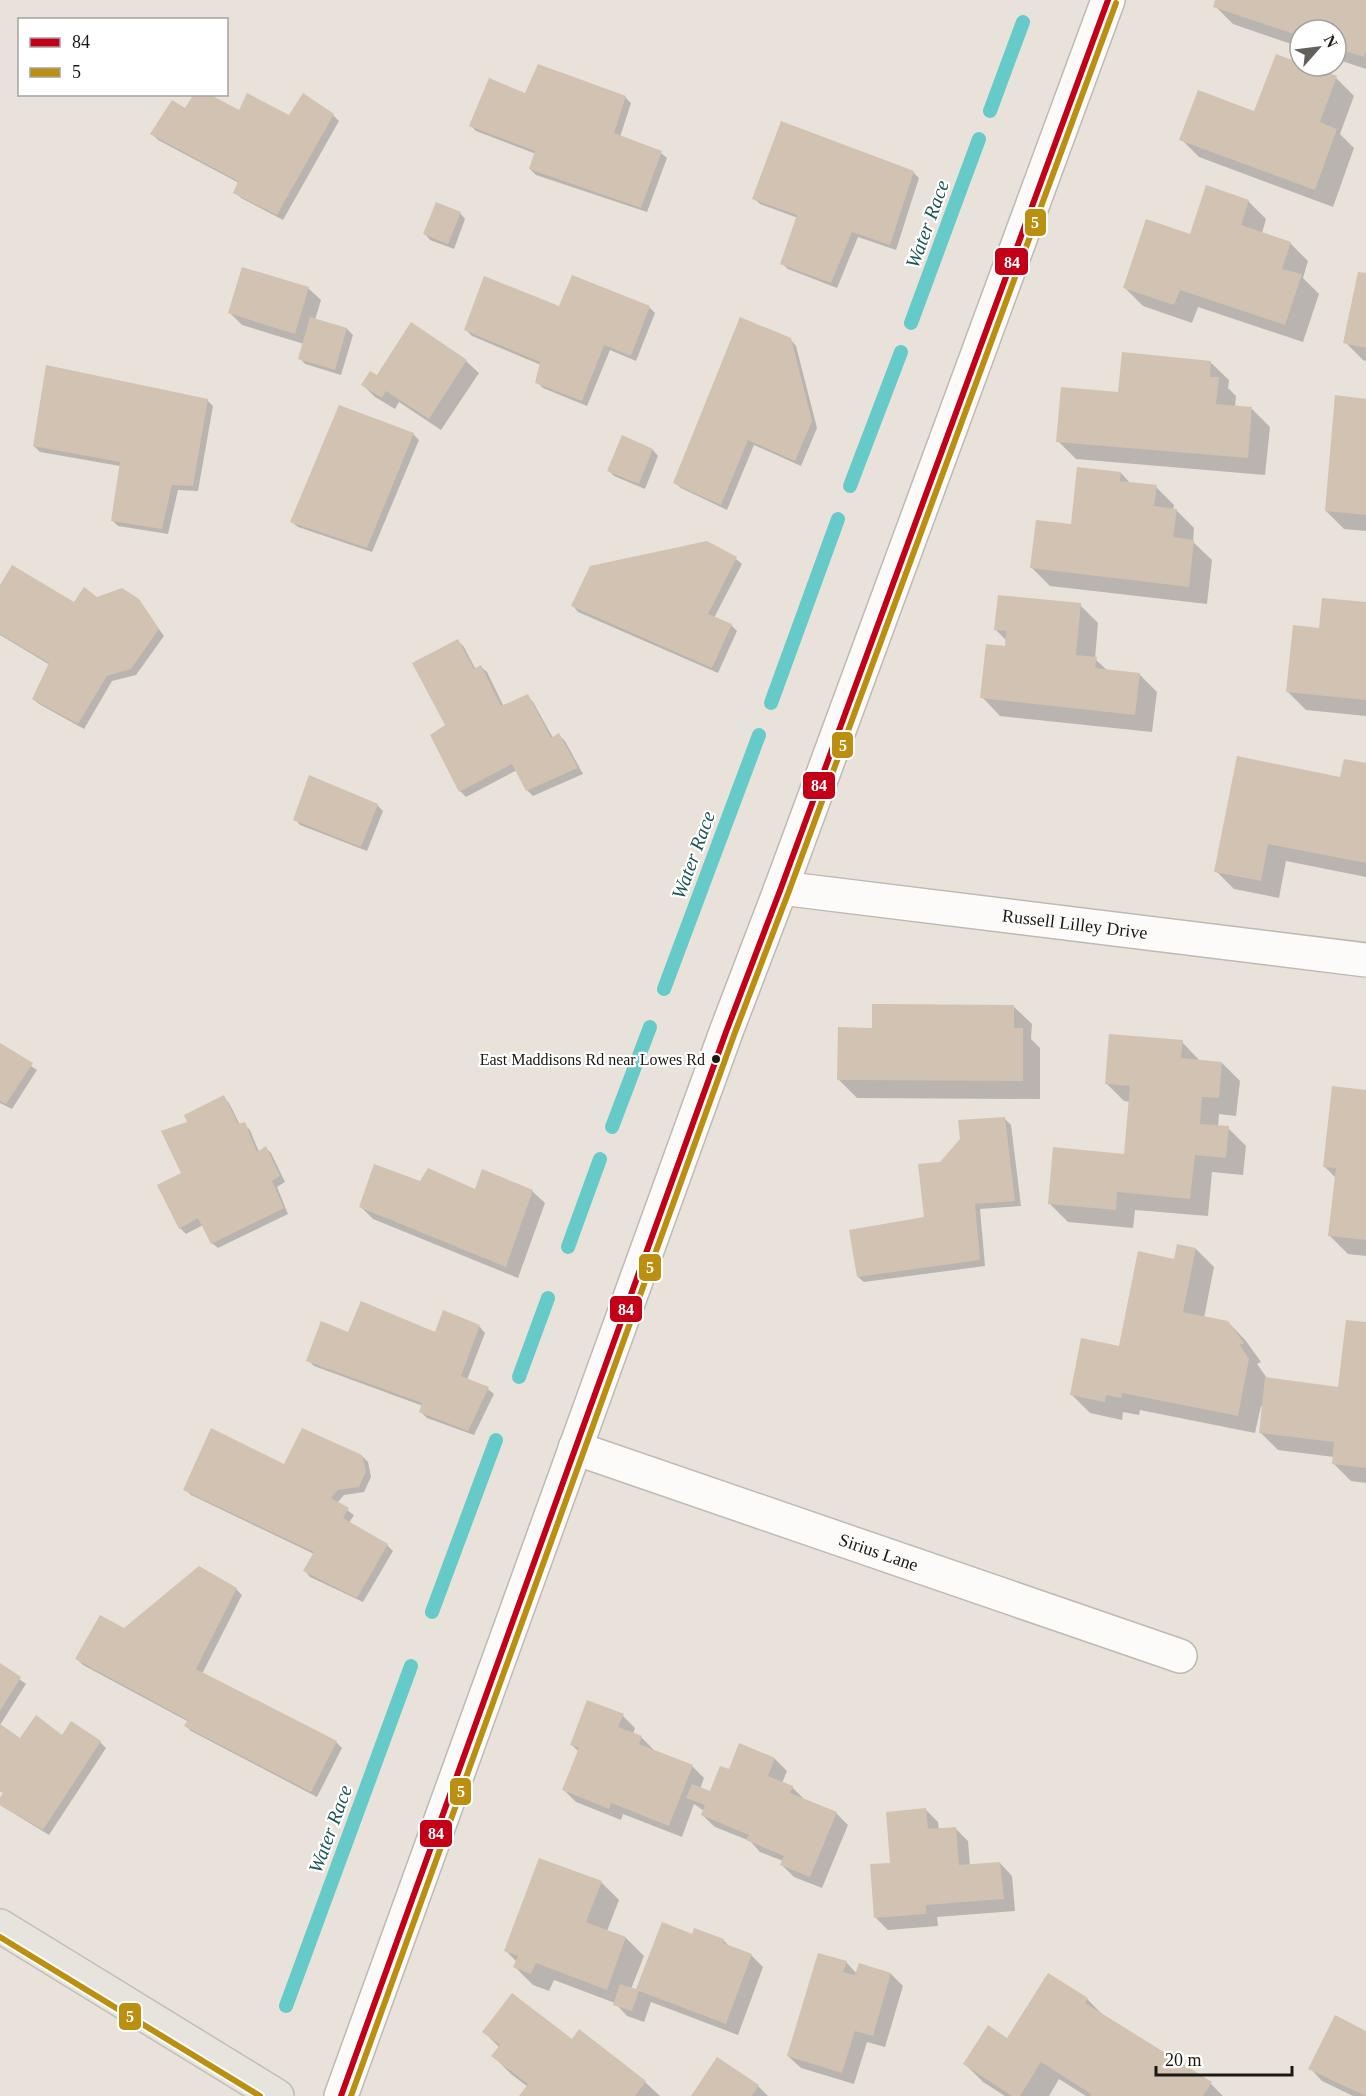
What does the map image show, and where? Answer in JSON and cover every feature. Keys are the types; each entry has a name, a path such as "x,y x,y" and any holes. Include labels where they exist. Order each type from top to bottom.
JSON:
{"main road":[{"path":"0,1926 277,2096"}],"street":[{"path":"341,2096 726,1032 1108,0"},
{"name":"Russell Lilley Drive","path":"781,888 1366,960"},
{"name":"Sirius Lane","path":"576,1448 1180,1656"}],"building":[{"path":"1215,0 1366,0 1366,51 1364,57 1348,52 1348,18 1288,18 1288,32 1213,7"},
{"path":"1276,54 1288,58 1288,78 1336,78 1320,122 1337,129 1315,190 1179,140 1198,90 1254,111"},
{"path":"538,64 626,96 614,133 662,151 641,208 529,169 535,151 469,126 489,78 525,93"},
{"path":"247,93 289,115 303,93 334,114 277,215 233,193 238,181 150,134 172,100 185,108 193,96 213,96 239,110"},
{"path":"781,121 914,171 890,245 852,232 831,283 780,264 797,215 752,199"},
{"path":"1206,185 1249,200 1241,225 1291,242 1282,269 1302,274 1285,325 1180,290 1174,305 1123,288 1146,219 1190,234"},
{"path":"436,202 461,212 448,244 423,234"},
{"path":"242,267 309,287 295,334 228,313"},
{"path":"1358,272 1366,273 1366,348 1343,343"},
{"path":"572,275 650,306 631,356 604,345 582,401 535,383 540,362 464,330 484,276 559,306"},
{"path":"310,317 347,328 335,370 298,359"},
{"path":"740,317 791,338 812,421 795,461 748,440 721,505 673,483"},
{"path":"411,322 467,360 429,419 386,391 382,398 361,385 370,371 377,375"},
{"path":"1122,352 1211,361 1210,377 1219,377 1216,404 1252,407 1248,458 1056,442 1061,387 1118,392"},
{"path":"46,365 208,399 193,486 172,485 162,529 111,521 120,462 33,446"},
{"path":"1335,395 1366,399 1366,515 1325,511"},
{"path":"339,405 414,433 367,548 290,522"},
{"path":"622,435 653,449 639,484 607,471"},
{"path":"1077,467 1121,472 1120,481 1157,485 1154,506 1177,509 1173,537 1194,540 1189,587 1030,568 1036,520 1071,524"},
{"path":"707,541 737,557 708,614 732,624 712,668 571,606 590,566"},
{"path":"12,565 74,602 84,587 97,597 122,588 139,599 159,629 131,669 107,676 78,724 32,699 49,663 0,634 0,585"},
{"path":"998,595 1081,603 1076,655 1097,657 1095,668 1140,673 1135,715 980,698 986,644 1005,646 1006,631 994,630"},
{"path":"1322,598 1366,602 1366,700 1286,692 1293,625 1319,628"},
{"path":"458,639 474,669 481,665 501,706 528,694 551,738 559,733 578,768 526,791 512,764 459,792 430,735 445,725 412,663"},
{"path":"1237,756 1340,777 1344,759 1366,763 1366,863 1268,844 1261,881 1214,872"},
{"path":"309,775 378,804 361,847 293,820"},
{"path":"872,1004 1014,1005 1014,1028 1023,1028 1023,1081 837,1080 838,1027 872,1028"},
{"path":"1109,1034 1183,1040 1181,1058 1222,1062 1219,1098 1202,1097 1200,1124 1229,1126 1226,1158 1195,1155 1190,1199 1117,1192 1116,1210 1048,1204 1053,1147 1124,1154 1130,1086 1105,1084"},
{"path":"0,1043 33,1063 6,1104 0,1101"},
{"path":"1332,1086 1366,1090 1366,1240 1328,1236 1336,1168 1323,1167"},
{"path":"224,1095 238,1124 245,1122 257,1152 266,1146 280,1176 272,1181 284,1208 211,1244 198,1218 179,1229 157,1185 181,1173 161,1131 187,1122 184,1115"},
{"path":"1005,1117 1015,1201 975,1204 980,1260 857,1277 849,1230 924,1217 918,1164 940,1162 960,1139 958,1120"},
{"path":"374,1164 420,1181 428,1168 475,1189 482,1169 533,1190 506,1267 359,1207"},
{"path":"1177,1244 1196,1248 1183,1312 1228,1321 1244,1343 1240,1345 1249,1359 1238,1416 1122,1393 1121,1398 1106,1395 1105,1402 1070,1395 1081,1338 1119,1346 1138,1251 1174,1259"},
{"path":"361,1301 435,1332 443,1310 480,1325 461,1376 489,1387 468,1431 419,1412 422,1403 306,1361 321,1321 348,1332"},
{"path":"1346,1320 1366,1322 1366,1468 1332,1464 1334,1442 1259,1433 1265,1377 1338,1387"},
{"path":"211,1428 284,1464 302,1428 362,1455 366,1471 359,1487 338,1490 331,1498 349,1508 343,1518 388,1544 357,1598 303,1571 314,1552 183,1490"},
{"path":"199,1566 237,1588 196,1669 337,1741 311,1792 184,1726 188,1720 75,1659 100,1615 124,1628"},
{"path":"0,1663 21,1677 0,1711"},
{"path":"587,1700 624,1714 618,1727 642,1736 639,1744 693,1765 669,1826 611,1803 609,1809 562,1790 579,1748 570,1745"},
{"path":"36,1715 62,1735 71,1721 101,1741 43,1830 0,1805 3,1793 0,1791 0,1724 20,1738"},
{"path":"739,1743 775,1758 768,1776 793,1786 790,1793 837,1812 810,1877 780,1865 784,1856 746,1840 749,1835 701,1815 705,1805 686,1798 692,1784 710,1791 720,1766 729,1769"},
{"path":"926,1808 928,1829 956,1827 959,1865 1000,1862 1004,1899 926,1905 926,1914 874,1918 870,1864 890,1863 886,1812"},
{"path":"539,1858 602,1881 586,1922 626,1937 607,1990 536,1963 531,1974 513,1967 518,1956 504,1951"},
{"path":"662,1922 692,1934 694,1928 724,1939 723,1943 752,1954 726,2024 639,1991 632,2011 613,2005 620,1984 636,1989"},
{"path":"818,1953 847,1961 843,1972 855,1975 859,1963 891,1973 873,2036 855,2031 842,2073 787,2056"},
{"path":"1048,1973 1088,1998 1085,2003 1212,2082 1203,2096 1090,2096 1091,2094 1041,2062 1020,2096 1012,2096 963,2064 988,2025 1007,2038"},
{"path":"512,1993 572,2039 579,2029 646,2081 635,2096 519,2096 528,2084 491,2056 500,2045 482,2032"},
{"path":"1335,2015 1366,2031 1366,2096 1308,2069"},
{"path":"717,2057 759,2085 752,2096 691,2096"}],"waterway":[{"name":"Water Race","path":"990,111 1023,22"},
{"name":"Water Race","path":"911,323 979,139"},
{"name":"Water Race","path":"850,486 901,352"},
{"name":"Water Race","path":"771,703 838,519"},
{"name":"Water Race","path":"664,989 759,735"},
{"name":"Water Race","path":"612,1127 650,1027"},
{"name":"Water Race","path":"568,1247 600,1159"},
{"name":"Water Race","path":"519,1377 548,1298"},
{"name":"Water Race","path":"432,1612 496,1440"},
{"name":"Water Race","path":"286,2006 411,1666"}],"transit line":[{"name":"84","path":"341,2096 726,1032 1108,0"},
{"name":"5","path":"351,2096 734,1035 1116,3"},
{"name":"5","path":"0,1937 260,2096"}],"place":[{"name":"East Maddisons Rd near Lowes Rd","path":"716,1059"}]}
